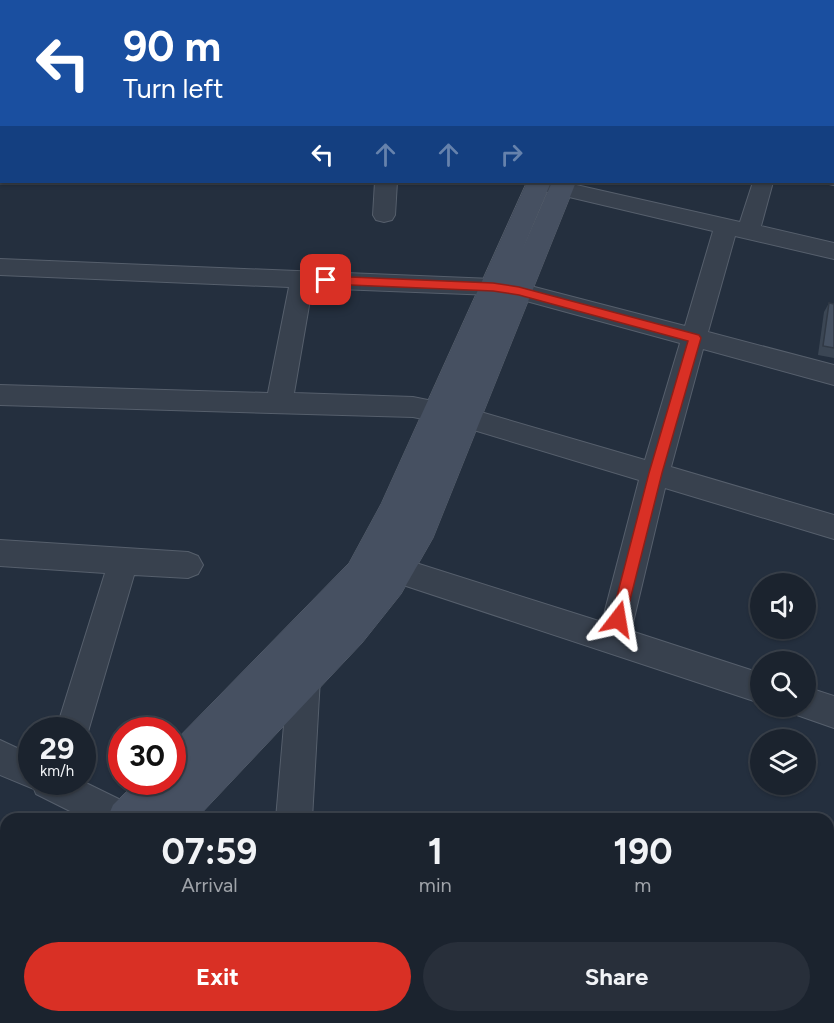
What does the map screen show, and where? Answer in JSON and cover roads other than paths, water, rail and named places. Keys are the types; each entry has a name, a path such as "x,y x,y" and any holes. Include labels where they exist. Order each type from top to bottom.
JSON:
{"main road":[{"path":"174,813 349,631 397,570 416,538 453,415 551,183"},
{"path":"186,758 361,574 395,510 453,415"},
{"path":"131,813 150,795"}],"street":[{"path":"384,215 386,183"},
{"path":"551,183 630,204 834,251"},
{"path":"630,204 638,183"},
{"path":"613,640 656,473 695,338 737,229 762,183"},
{"path":"0,267 506,289 834,375"},
{"path":"279,402 302,279"},
{"path":"0,395 412,406 453,415 656,473 834,527"},
{"path":"0,553 188,565"},
{"path":"77,717 123,561"},
{"path":"397,570 750,685"},
{"path":"294,813 304,678"},
{"path":"816,706 834,712"},
{"path":"0,757 18,766"},
{"path":"78,795 113,813"}]}
